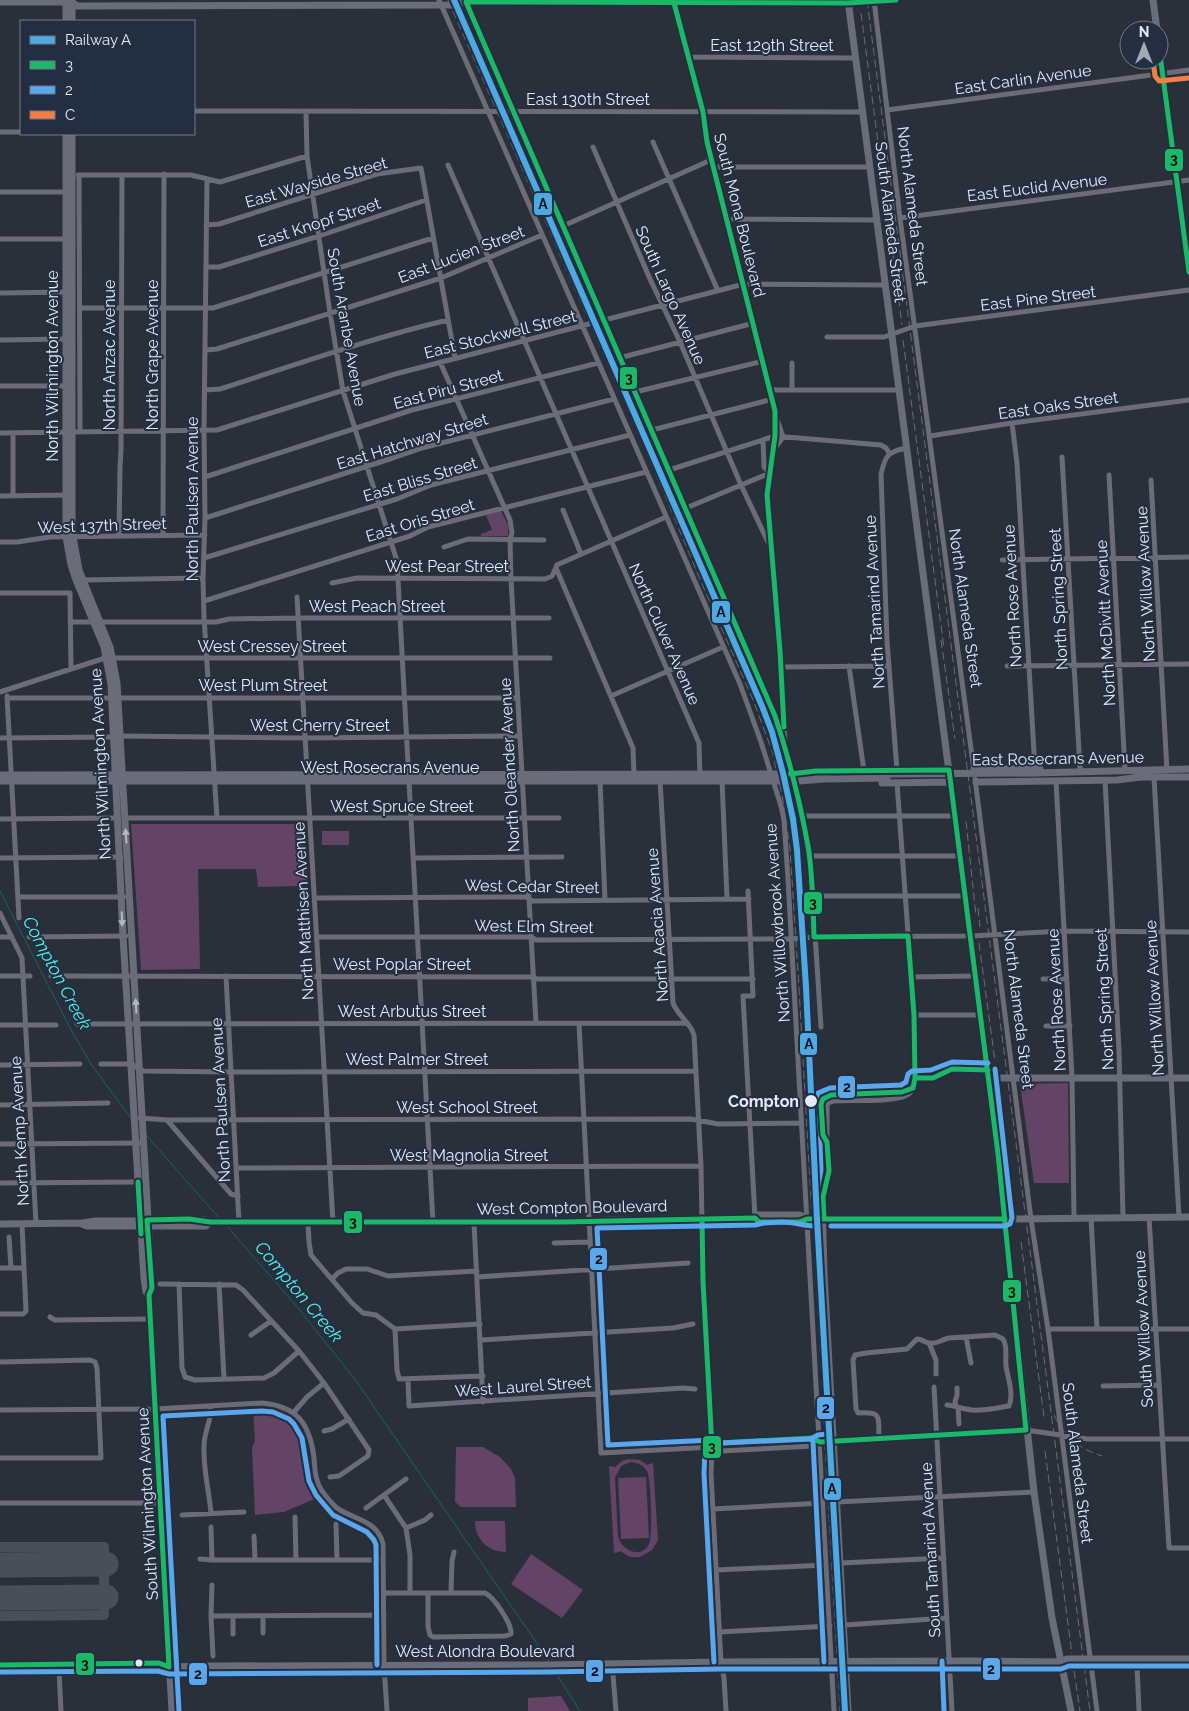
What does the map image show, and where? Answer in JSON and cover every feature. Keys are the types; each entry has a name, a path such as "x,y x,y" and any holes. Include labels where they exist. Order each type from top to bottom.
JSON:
{"main road":[{"path":"1153,0 1156,20"},
{"path":"66,20 70,1"},
{"path":"70,1 72,20"},
{"path":"0,2 70,1 77,6 440,3 461,5 464,1 848,2"},
{"name":"South Alameda Street","path":"848,2 907,448"},
{"path":"1162,70 1189,272"},
{"name":"North Wilmington Avenue","path":"66,135 72,176"},
{"name":"North Wilmington Avenue","path":"72,135 72,176 69,192 68,239 69,537 75,554 79,580 110,658 115,697 127,936 133,1024 139,1069 141,1119 138,1182 144,1223"},
{"path":"907,448 989,1078 1006,1219 1026,1430 1034,1492 1052,1618 1071,1711"},
{"path":"974,769 1035,773 1080,768 1125,770"},
{"name":"East Rosecrans Avenue","path":"1035,773 1154,777 1189,769"},
{"path":"794,778 816,771 949,770"},
{"name":"East Rosecrans Avenue","path":"775,778 1125,770 1189,776"},
{"name":"West Rosecrans Avenue","path":"0,775 12,778"},
{"name":"West Rosecrans Avenue","path":"0,781 12,778 119,777 775,778"},
{"path":"976,782 1105,780 1141,777"},
{"name":"West Rosecrans Avenue","path":"523,778 600,781 634,778"},
{"path":"794,778 897,783 951,782"},
{"name":"North Wilmington Avenue","path":"133,1024 131,1064 136,1134 140,1142 144,1223"},
{"path":"989,1078 1189,1078"},
{"path":"807,1219 1189,1217"},
{"name":"West Compton Boulevard","path":"0,1224 82,1223 95,1221 144,1223 205,1220 213,1222 474,1223 702,1218 755,1218 757,1222 799,1222 807,1219"},
{"name":"South Wilmington Avenue","path":"144,1223 144,1278 146,1292 149,1294 172,1711"},
{"path":"1091,1663 1189,1659"},
{"name":"West Alondra Boulevard","path":"0,1671 160,1663 169,1667 949,1661 1061,1662 1067,1666 1091,1663"},
{"path":"1091,1663 1137,1666 1189,1665"},
{"name":"West Alondra Boulevard","path":"0,1665 59,1668"}],"street":[{"path":"848,2 896,0"},
{"name":"North Willowbrook Avenue","path":"464,1 514,111 686,508 761,683 786,750 794,778 800,816 810,856 821,1026"},
{"name":"North Alameda Street","path":"874,1 900,218 976,782 1032,1219"},
{"name":"South Mona Boulevard","path":"673,2 703,112 711,160 773,399 775,436 767,495 786,750"},
{"name":"North Willowbrook Avenue","path":"440,3 740,684 775,778 784,820 826,1565 834,1662 834,1711"},
{"name":"East 129th Street","path":"689,57 855,58"},
{"name":"East Carlin Avenue","path":"887,110 1189,70"},
{"name":"East 130th Street","path":"195,111 863,112"},
{"name":"South Aranbe Avenue","path":"306,111 307,156 343,391 397,561 413,858"},
{"path":"0,132 20,132"},
{"path":"653,142 718,291"},
{"name":"South Largo Avenue","path":"593,148 680,342 694,378 712,414 741,485 770,545"},
{"path":"80,432 80,308 72,176 192,175 220,182 307,156"},
{"path":"563,226 711,160"},
{"name":"North Culver Avenue","path":"448,165 699,743 700,778"},
{"path":"713,167 870,167"},
{"name":"East Wayside Street","path":"206,225 218,224 378,174 421,168 426,200"},
{"name":"North Grape Avenue","path":"163,535 164,174"},
{"name":"North Anzac Avenue","path":"119,536 122,175"},
{"name":"North Paulsen Avenue","path":"207,179 204,430 206,518 203,578 217,818"},
{"name":"East Euclid Avenue","path":"900,218 1189,180"},
{"path":"0,192 69,192"},
{"path":"426,200 455,358"},
{"name":"East Knopf Street","path":"207,267 218,266 319,236 426,200"},
{"path":"726,219 877,220"},
{"name":"East Lucien Street","path":"206,350 217,349 441,278 542,235"},
{"path":"80,308 206,308 218,306 433,238"},
{"path":"0,239 68,239"},
{"name":"East Stockwell Street","path":"0,434 217,430 395,374 744,284 884,285"},
{"name":"East Pine Street","path":"827,338 884,338 915,326 1189,290"},
{"path":"0,293 68,292"},
{"path":"205,390 220,389 412,329 448,320"},
{"path":"620,358 754,323"},
{"path":"0,340 68,339"},
{"path":"635,392 764,361"},
{"name":"North Oleander Avenue","path":"440,362 511,525 513,619 536,1023"},
{"name":"East Piru Street","path":"205,477 412,410 598,363"},
{"path":"792,363 792,390"},
{"path":"0,386 68,386"},
{"path":"771,390 898,390"},
{"name":"East Hatchway Street","path":"206,518 422,448 614,399"},
{"path":"652,430 773,399"},
{"name":"East Oaks Street","path":"930,436 1012,423 1189,400"},
{"path":"775,417 783,437"},
{"name":"North Rose Avenue","path":"1012,423 1017,463 1035,773"},
{"path":"12,496 13,434"},
{"name":"East Bliss Street","path":"204,558 431,486 630,435"},
{"path":"668,470 775,436 881,446 886,448 889,453 893,450 907,448"},
{"path":"773,452 783,437"},
{"path":"686,508 770,473 764,467 763,440"},
{"name":"North Tamarind Avenue","path":"889,453 883,466 881,483 889,666 897,770"},
{"name":"North Spring Street","path":"1062,457 1080,768"},
{"name":"East Oris Street","path":"204,601 391,542 428,527 646,472"},
{"name":"North McDivitt Avenue","path":"1109,475 1125,770"},
{"name":"North Willow Avenue","path":"1152,480 1167,773"},
{"path":"0,496 68,495"},
{"path":"563,510 581,554"},
{"path":"634,778 633,748 555,568 559,564 581,554 666,518"},
{"name":"West 137th Street","path":"0,542 17,542 50,537 205,535"},
{"path":"444,547 468,539 544,540"},
{"path":"1002,560 1189,557"},
{"name":"West Pear Street","path":"332,583 348,579 549,578 554,573 555,568"},
{"path":"79,580 203,578"},
{"path":"0,593 70,593 70,669"},
{"name":"North Matthisen Avenue","path":"297,597 333,1223"},
{"name":"West Peach Street","path":"70,622 298,618 549,618"},
{"path":"611,696 723,647"},
{"name":"West Cressey Street","path":"3,691 110,658 550,658"},
{"path":"1007,666 1189,664"},
{"path":"849,666 864,771"},
{"path":"780,667 889,666"},
{"path":"3,691 7,698 19,918"},
{"name":"West Plum Street","path":"7,698 518,698"},
{"name":"West Cherry Street","path":"0,738 520,736"},
{"name":"North Willow Avenue","path":"1154,777 1179,1217"},
{"name":"North Acacia Avenue","path":"660,778 671,979 674,1003 678,1014 692,1029 694,1035 701,1166 703,1281 712,1447 710,1461 721,1662 726,1711"},
{"path":"721,778 728,899"},
{"name":"North Spring Street","path":"1105,780 1120,1078 1122,1217"},
{"path":"600,781 605,900"},
{"name":"North Rose Avenue","path":"1056,781 1070,1026 1074,1217"},
{"path":"849,1711 838,1502 832,1441 826,1292 823,1197 829,1171 827,1106 828,1103 834,1101 906,1096 910,1093 915,1078 914,1015 897,783"},
{"path":"800,816 955,816"},
{"name":"West Spruce Street","path":"0,819 559,818"},
{"path":"810,856 960,856"},
{"path":"0,858 123,857"},
{"path":"433,1223 413,858 562,857"},
{"path":"748,891 753,996 743,996 755,1218"},
{"name":"West Cedar Street","path":"314,898 526,896 533,901 749,899"},
{"path":"813,896 965,896"},
{"path":"18,897 125,897"},
{"name":"North Kemp Avenue","path":"0,913 22,958 36,1224"},
{"name":"West Elm Street","path":"317,937 531,937 536,940 791,939 814,937 971,936 1064,932 1189,932"},
{"path":"29,937 127,936"},
{"path":"0,937 12,937"},
{"path":"0,976 30,976"},
{"name":"West Poplar Street","path":"51,976 420,976 534,977 537,980 753,979"},
{"name":"North Paulsen Avenue","path":"226,976 237,1168 238,1196 235,1222"},
{"path":"910,977 976,976"},
{"path":"1043,979 1067,979"},
{"path":"914,1015 981,1015"},
{"path":"579,1023 601,1454 712,1447 721,1451 813,1446 820,1442 832,1441 1026,1430 1087,1439 1189,1439"},
{"name":"West Arbutus Street","path":"77,1024 687,1023"},
{"path":"0,1025 56,1025"},
{"path":"1046,1026 1070,1026"},
{"path":"0,1065 80,1064"},
{"path":"101,1064 131,1064 139,1069"},
{"name":"West Palmer Street","path":"139,1069 231,1072 695,1071"},
{"path":"915,1078 933,1078 952,1069 988,1070"},
{"path":"0,1105 108,1103"},
{"path":"135,1114 141,1119"},
{"name":"West School Street","path":"141,1119 698,1119 718,1124 801,1124"},
{"path":"167,1120 231,1194 238,1196"},
{"path":"0,1144 140,1142"},
{"name":"West Magnolia Street","path":"237,1168 701,1166"},
{"path":"0,1183 138,1182"},
{"path":"1091,1217 1097,1329"},
{"name":"South Willow Avenue","path":"1149,1217 1169,1548 1189,1548"},
{"name":"South Alameda Street","path":"1032,1219 1097,1711"},
{"path":"308,1223 312,1255 358,1309 364,1313 376,1315 395,1329 480,1324"},
{"path":"474,1223 483,1402"},
{"path":"0,1314 23,1314 26,1311 22,1224"},
{"path":"9,1237 11,1268"},
{"path":"554,1243 590,1242"},
{"path":"332,1279 346,1269 367,1269 388,1276 591,1271 688,1264"},
{"path":"0,1268 24,1268"},
{"path":"160,1284 232,1284 240,1287 299,1351 349,1419 367,1447 369,1454 339,1476 330,1477"},
{"path":"178,1284 184,1378 195,1380 258,1379 269,1376 299,1351"},
{"path":"219,1284 224,1379"},
{"path":"50,1317 55,1320 150,1319"},
{"path":"251,1335 271,1321"},
{"path":"481,1340 673,1328 693,1324"},
{"name":"West Laurel Street","path":"395,1329 397,1370 400,1380 483,1376"},
{"path":"1048,1329 1189,1329"},
{"path":"879,1438 878,1416 869,1412 858,1412 856,1409 853,1360 855,1355 907,1349 917,1339 934,1343 943,1338 995,1335 1003,1338 1010,1383 1011,1402 1009,1406 991,1410 970,1410 947,1405"},
{"path":"966,1337 971,1363"},
{"path":"929,1343 936,1360 936,1374"},
{"path":"0,1362 90,1360 95,1362 97,1368 101,1458 0,1458"},
{"name":"West Laurel Street","path":"408,1380 409,1406 683,1388 695,1389"},
{"path":"294,1412 307,1397 324,1383"},
{"path":"1103,1386 1158,1385"},
{"name":"South Tamarind Avenue","path":"934,1387 952,1711"},
{"path":"957,1388 954,1402 957,1406 959,1424"},
{"path":"0,1410 155,1409 272,1404 294,1412 304,1423 311,1437 316,1474 320,1488 335,1506 376,1528 382,1538 386,1711"},
{"path":"210,1407 211,1420 205,1433 204,1473 211,1513"},
{"path":"324,1431 332,1429 349,1419"},
{"path":"366,1508 406,1480"},
{"path":"838,1502 1034,1492"},
{"path":"384,1495 406,1528 410,1555 410,1592"},
{"path":"0,1503 161,1503"},
{"path":"713,1509 823,1503"},
{"path":"182,1515 244,1512"},
{"path":"406,1528 425,1520 431,1515"},
{"path":"295,1517 296,1559"},
{"path":"336,1524 337,1560"},
{"path":"211,1527 212,1560"},
{"path":"254,1536 255,1560"},
{"path":"451,1592 454,1552"},
{"path":"841,1563 944,1558"},
{"path":"200,1559 383,1560"},
{"path":"716,1570 826,1565"},
{"path":"212,1585 213,1656"},
{"path":"384,1592 485,1593 490,1596 510,1624 512,1634 505,1636 437,1637 430,1635 428,1627 428,1593"},
{"path":"211,1616 384,1615"},
{"path":"233,1616 233,1634"},
{"path":"263,1616 263,1633"},
{"path":"844,1625 947,1618"},
{"path":"720,1632 830,1626"},
{"path":"612,1664 616,1711"},
{"path":"1137,1666 1139,1711"},
{"path":"59,1668 61,1711"}],"shaded area":[{"path":"501,511 508,525 508,536 481,536 481,534 492,530 486,515"},
{"path":"131,824 301,824 307,880 299,881 300,886 258,887 256,869 198,869 200,969 141,970"},
{"path":"322,831 349,831 349,845 322,845"},
{"path":"1068,1083 1069,1183 1034,1183 1020,1084"},
{"path":"253,1407 274,1409 289,1414 298,1424 304,1436 319,1497 284,1512 255,1515 252,1448 255,1440"},
{"path":"456,1447 483,1447 500,1457 511,1469 515,1478 516,1507 461,1507 455,1502"},
{"path":"628,1459 640,1460 647,1465 653,1463 658,1540 652,1550 640,1557 630,1557 620,1551 614,1553 609,1466 615,1467","holes":["631,1462 642,1466 647,1471 650,1485 651,1531 649,1544 645,1549 636,1552 627,1549 618,1536 615,1478 621,1466"]},
{"path":"646,1477 649,1538 621,1539 618,1478"},
{"path":"475,1521 505,1521 506,1552 488,1547 480,1539"},
{"path":"531,1554 583,1590 562,1618 511,1584"},
{"path":"561,1696 570,1711 528,1711 528,1698"}],"waterway":[{"name":"Compton Creek","path":"0,891 70,1028 91,1064 130,1117"},
{"name":"Compton Creek","path":"146,1135 220,1219"},
{"name":"Compton Creek","path":"226,1225 298,1308 354,1378 549,1661"},
{"name":"Compton Creek","path":"552,1667 580,1711"}],"taxiway":[{"path":"0,1547 104,1547 104,1615 0,1616"}],"runway":[{"path":"0,1565 106,1564"},
{"path":"0,1598 106,1597"}],"tram line":[{"path":"820,1307 823,1333"}],"railway":[{"path":"448,0 647,453 754,702 772,751 782,795 790,849 840,1711"},
{"path":"867,0 1090,1711"},
{"path":"861,13 902,325"},
{"path":"903,340 944,648"},
{"path":"941,640 955,739"},
{"path":"966,821 976,916"},
{"path":"978,908 980,927"},
{"path":"979,943 995,1061"},
{"path":"999,1095 1012,1197"},
{"path":"1021,1242 1044,1417"},
{"path":"1054,1415 1068,1436 1080,1446 1102,1456"},
{"path":"1045,1451 1072,1654"},
{"path":"1074,1671 1080,1711"}],"rail line":[{"name":"A","path":"454,0 762,706 772,732 783,773 793,819 797,850 845,1711"}],"transit line":[{"name":"3","path":"896,0 848,3 466,2 775,716 794,780 810,857 814,937 908,936 914,1015 915,1078 913,1088"},
{"name":"3","path":"674,3 703,112 707,142 775,411 775,436 767,495 780,651 784,727"},
{"name":"C","path":"1154,70 1155,76 1159,81 1189,78"},
{"name":"3","path":"1162,70 1189,272"},
{"name":"3","path":"702,1219 703,1281 712,1447 719,1443 812,1438 820,1442 1026,1430 998,1154 949,770 816,771 790,774"},
{"name":"2","path":"816,1212 816,1196 821,1170 820,1144 816,1136 814,1104 818,1093 830,1088 901,1085 906,1082 908,1074 912,1071 931,1070 952,1062 988,1063"},
{"name":"3","path":"915,1078 933,1078 952,1069 988,1070"},
{"name":"2","path":"831,1226 1005,1226 1010,1224 1012,1218 995,1069"},
{"name":"3","path":"824,1219 823,1197 829,1171 827,1142 823,1135 821,1104 823,1099 831,1095 902,1092 913,1088"},
{"name":"3","path":"138,1182 141,1234"},
{"name":"3","path":"169,1667 149,1295 152,1288 147,1220 189,1219 210,1222 564,1222 755,1218 759,1222 799,1222 807,1219 1005,1219"},
{"name":"2","path":"782,1222 816,1226 827,1434 818,1435 811,1439 722,1443 712,1440 608,1445 597,1228 755,1225 782,1222"},
{"name":"2","path":"179,1711 163,1416 262,1411 273,1412 289,1419 294,1424 302,1438 309,1481 316,1495 333,1515 367,1532 376,1545 377,1665"},
{"name":"2","path":"813,1442 824,1662"},
{"name":"2","path":"705,1447 704,1474 714,1662"},
{"name":"2","path":"942,1661 944,1711"},
{"name":"3","path":"0,1665 159,1663 169,1667"},
{"name":"2","path":"0,1672 158,1671 169,1674 721,1669 1061,1669 1069,1666 1189,1666"}],"place":[{"name":"Compton","path":"811,1101"}]}
